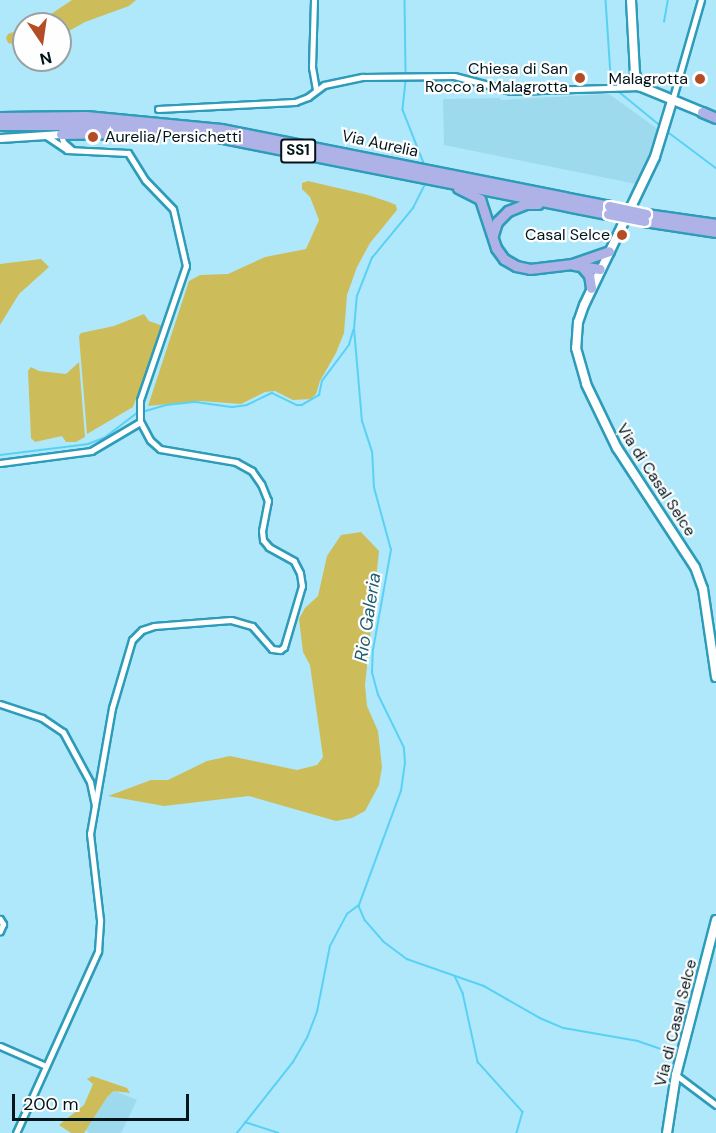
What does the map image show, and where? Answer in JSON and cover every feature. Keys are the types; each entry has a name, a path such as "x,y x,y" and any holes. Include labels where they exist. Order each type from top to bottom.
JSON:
{"highway":[{"path":"702,112 716,118"},
{"name":"Via Aurelia","path":"0,117 75,116 183,125 260,136 394,166 430,177 716,232"},
{"name":"Via Aurelia","path":"0,125 87,124 202,135 443,172 609,210"},
{"path":"61,134 202,135"},
{"path":"430,177 480,199 493,240 501,256 518,267 536,269 579,264 609,250"},
{"path":"493,240 494,230 500,218 512,208 525,204 586,213 609,210"},
{"name":"Via Aurelia","path":"645,217 716,224"},
{"path":"579,264 600,269"},
{"path":"579,264 589,275 591,288"}],"main road":[{"path":"631,0 635,74 640,87 702,112"},
{"name":"Via di Casal Selce","path":"672,101 655,157 591,288 576,332 579,367 617,448 695,567 703,589 716,677"},
{"name":"Via di Casal Selce","path":"667,1133 676,1075 716,920"}],"street":[{"path":"314,0 312,67 316,90"},
{"path":"672,101 701,0"},
{"path":"158,109 295,102 316,90 344,79 390,76 471,78 511,91 606,90 640,87"},
{"path":"0,138 61,134 63,142 72,150"},
{"path":"16,1133 91,971 99,945 100,920 90,840 99,769 112,708 128,650 137,634 159,625 231,620 252,626 272,648 280,650 284,646 301,591 300,573 294,561 269,547 262,538 268,504 261,484 252,471 236,462 162,450 152,444 140,420 139,410 186,270 186,256 171,206 146,180 128,153 62,148 45,135"},
{"path":"0,463 90,452 140,420"},
{"path":"0,705 42,718 63,732 90,782 95,806"},
{"path":"0,919 3,924 0,931"},
{"path":"0,1046 46,1066"},
{"path":"676,1075 716,1105"}],"shaded area":[{"path":"72,0 136,0 129,6 85,22 72,29 72,12 54,12"},
{"path":"12,32 12,44 8,43 6,38"},
{"path":"609,94 659,130 636,184 444,145 443,99 500,98 501,100"},
{"path":"308,181 368,195 396,205 397,210 370,243 357,267 347,295 344,333 316,394 311,399 293,400 275,391 265,392 241,404 201,401 148,406 189,281 200,275 228,274 265,257 306,249 319,220 310,197 302,189 302,183"},
{"path":"41,259 49,267 19,294 0,325 0,264"},
{"path":"144,314 149,321 163,326 133,407 87,434 79,336 81,333 114,326"},
{"path":"79,362 85,437 76,442 66,442 62,436 35,442 31,438 28,371 31,367 39,371 66,374"},
{"path":"361,532 379,551 365,685 367,706 378,731 382,767 379,785 365,811 352,818 336,821 249,796 164,806 108,796 151,780 168,780 207,761 230,756 297,770 317,765 323,757 310,665 303,652 299,619 305,608 318,596 327,556 341,535"},
{"path":"92,1076 127,1088 130,1093 114,1091 108,1096 84,1133 71,1133 59,1125 84,1105 93,1084 87,1079"},
{"path":"115,1091 137,1100 121,1133 89,1133 86,1130 108,1096"}],"waterway":[{"name":"Rio Galeria","path":"405,0 406,71"},
{"path":"606,0 611,75 615,86"},
{"path":"664,22 668,0"},
{"name":"Rio Galeria","path":"406,81 403,110 424,163"},
{"path":"617,90 662,127"},
{"path":"668,132 716,168"},
{"name":"Rio Galeria","path":"237,1133 293,1062 307,1038 317,1012 330,946 347,914 359,905 401,791 405,764 404,748 378,695 372,673 373,650 391,550 374,488 372,452 362,422 354,329 357,296 372,258 413,208 424,186"},
{"path":"142,412 166,405 196,402 233,407 247,405 272,393 297,405 302,405 319,395 322,381 349,345 353,331"},
{"path":"0,455 88,444 104,438 136,414"},
{"path":"359,906 365,920 383,941 407,959 484,986 540,1018 564,1028 638,1041 670,1052"},
{"path":"455,976 463,993 478,1062 523,1112 517,1133"},
{"path":"245,1122 278,1133"}],"place":[{"name":"Chiesa di San Rocco a Malagrotta","path":"580,78"},
{"name":"Malagrotta","path":"700,79"},
{"name":"Aurelia/Persichetti","path":"93,137"},
{"name":"Casal Selce","path":"622,235"}]}
